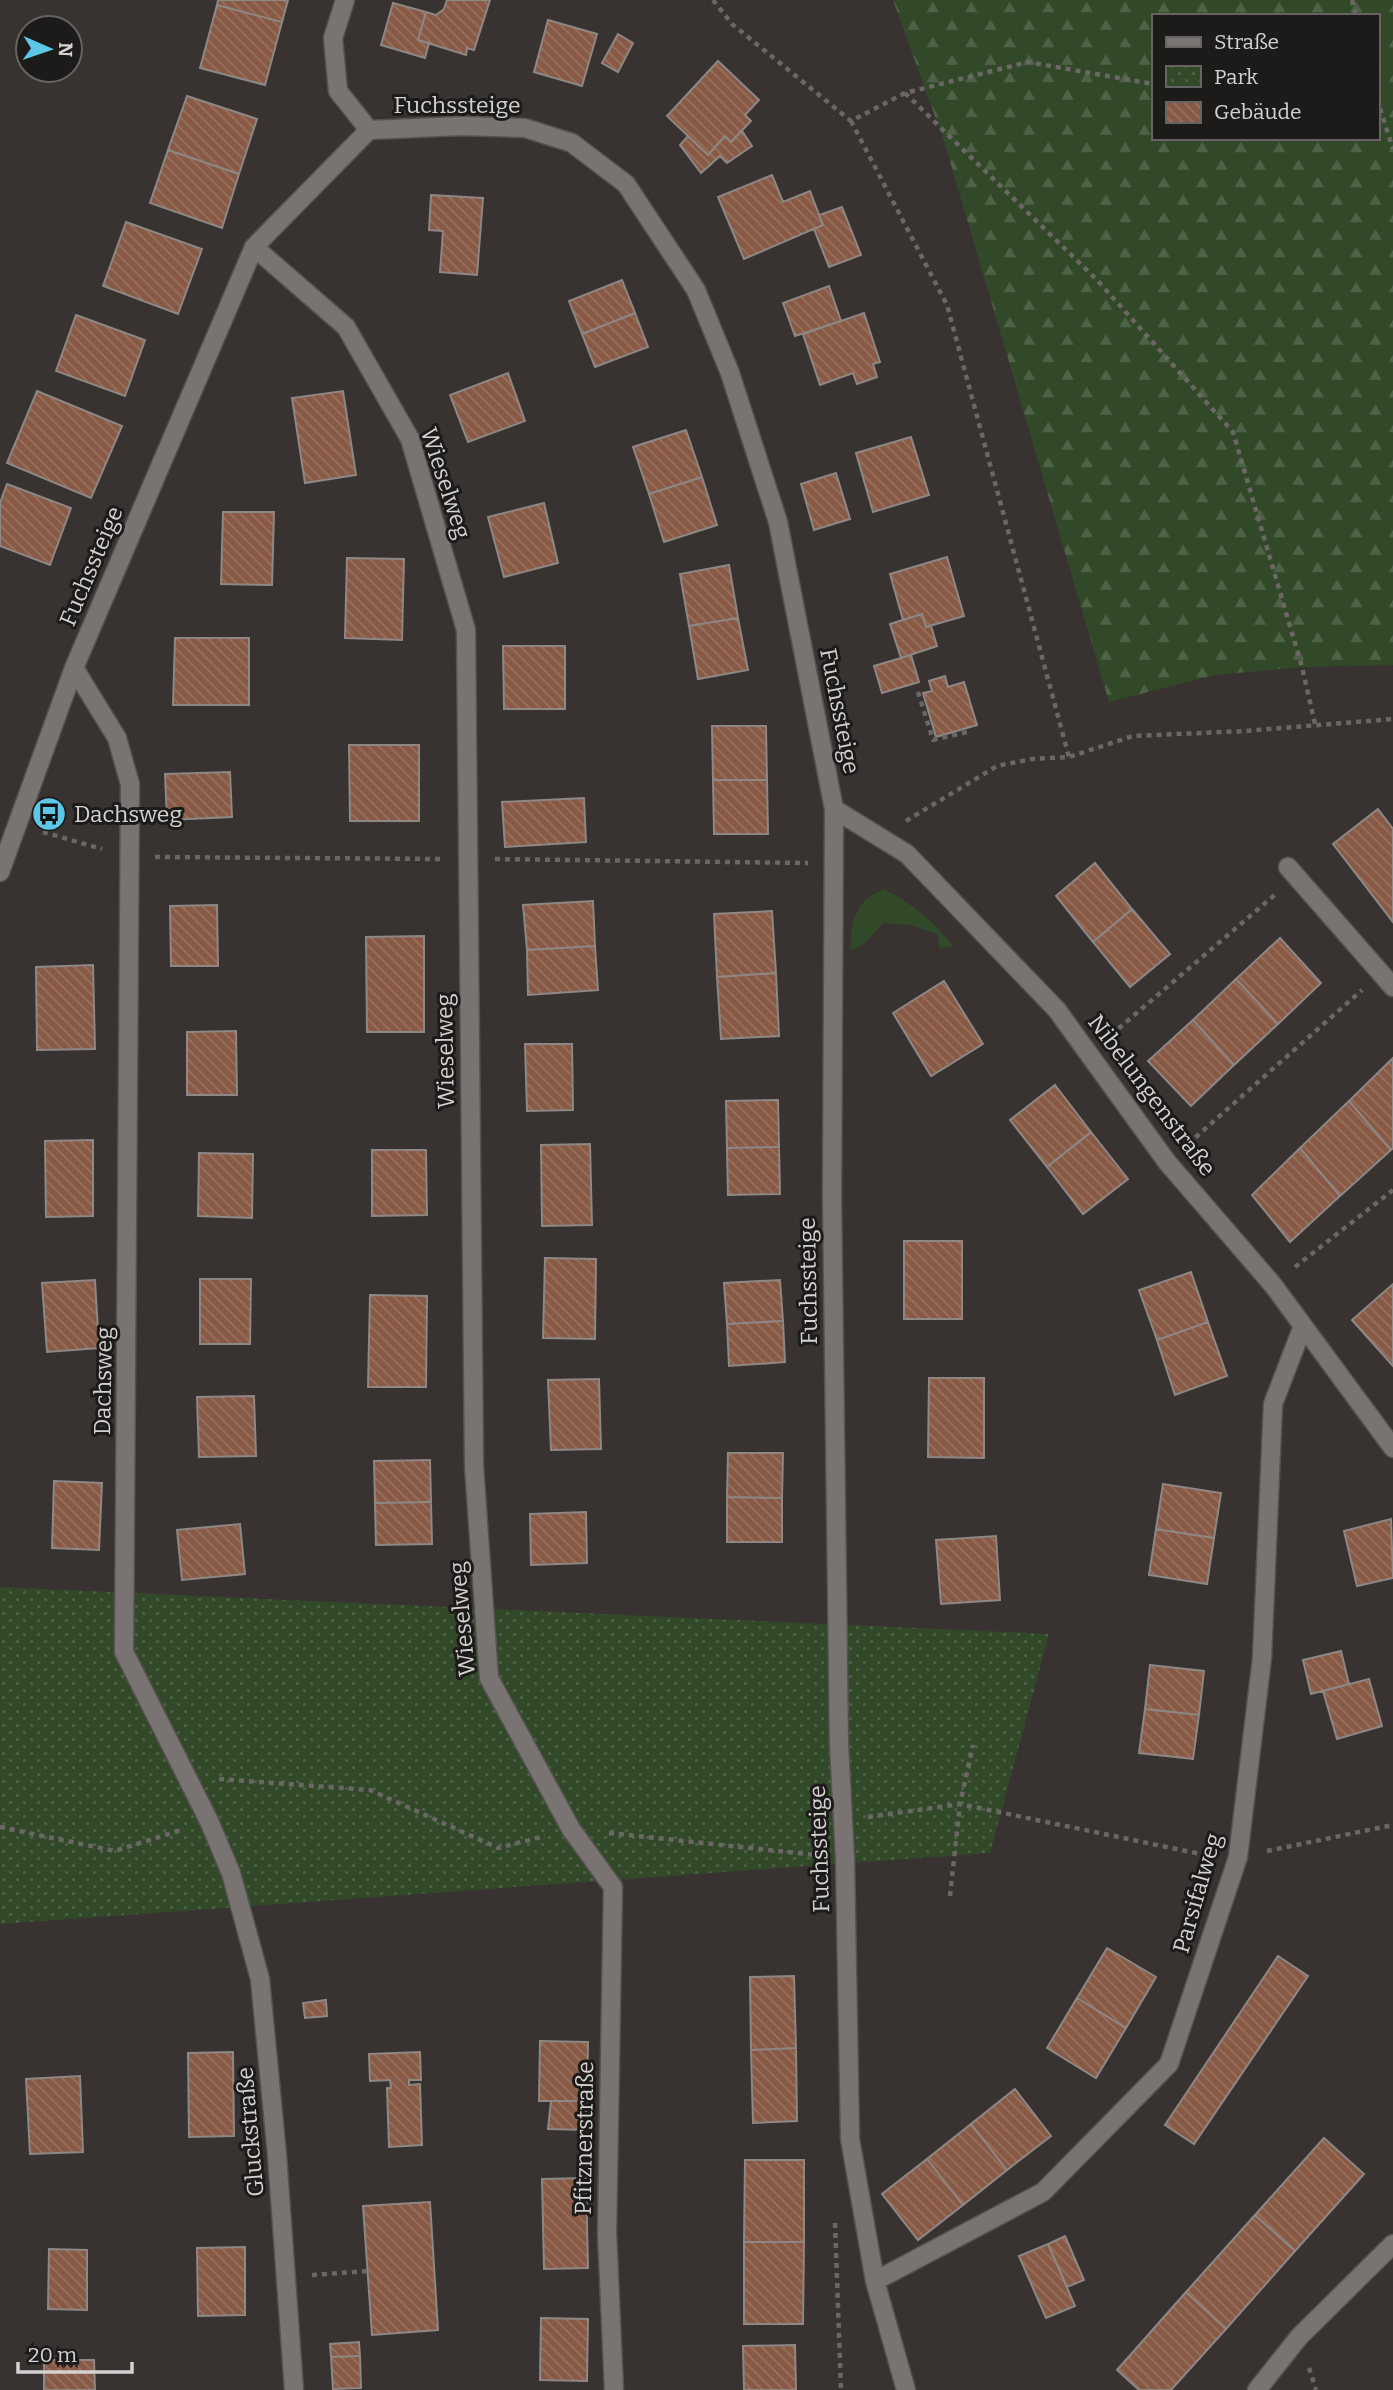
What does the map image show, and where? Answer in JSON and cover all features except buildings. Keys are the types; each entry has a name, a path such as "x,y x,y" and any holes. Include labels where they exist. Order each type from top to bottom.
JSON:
{"street":[{"path":"345,0 333,38 338,91 369,130"},
{"name":"Fuchssteige","path":"0,872 74,668 254,247 369,130 462,126 525,128 572,143 626,184 699,298 730,373 778,522 834,809 832,1197 839,1744 845,1858 850,2139 875,2281 906,2390"},
{"name":"Wieselweg","path":"254,247 346,327 410,439 466,630 474,1466 489,1678 571,1829 613,1886"},
{"name":"Dachsweg","path":"74,668 117,738 130,785 129,1251 124,1652 209,1821 231,1873"},
{"name":"Nibelungenstraße","path":"834,809 907,854 1057,1010 1167,1162 1273,1285 1393,1448"},
{"path":"1292,872 1387,980"},
{"name":"Parsifalweg","path":"875,2281 1043,2192 1169,2064 1238,1857 1262,1658 1273,1404 1303,1326"},
{"name":"Gluckstraße","path":"231,1873 260,1979 294,2390"},
{"name":"Pfitznerstraße","path":"613,1886 607,2233 614,2390"},
{"path":"1256,2390 1299,2337 1393,2244"}],"path":[{"path":"713,0 732,24 851,121 947,305 1069,757"},
{"path":"851,121 905,93 1028,62 1152,84"},
{"path":"905,93 1097,280 1233,432 1302,667 1315,724"},
{"path":"1379,115 1393,149"},
{"path":"918,692 928,715 933,740 967,732 966,728"},
{"path":"878,838 997,766 1032,759 1069,757 1133,736 1245,731 1393,719"},
{"path":"18,826 129,856"},
{"path":"161,857 416,859"},
{"path":"487,859 833,863"},
{"path":"1089,1054 1292,872"},
{"path":"1167,1162 1387,980"},
{"path":"1273,1285 1393,1190"},
{"path":"950,1896 960,1804 973,1745"},
{"path":"187,1777 370,1790 498,1848 571,1829 845,1858"},
{"path":"843,1821 960,1804 1226,1860 1393,1825"},
{"path":"0,1826 115,1851 209,1821"},
{"path":"836,2216 834,2228 841,2390"},
{"path":"286,2277 368,2272"}],"green space":[{"path":"893,0 1393,0 1393,665 1302,667 1215,675 1109,702 944,141"},
{"path":"884,889 922,914 953,946 940,949 937,934 911,925 883,923 864,944 850,951 853,922 860,906"},
{"path":"0,1587 1049,1634 990,1853 0,1924"}],"place":[{"name":"Dachsweg","path":"49,814"}]}
